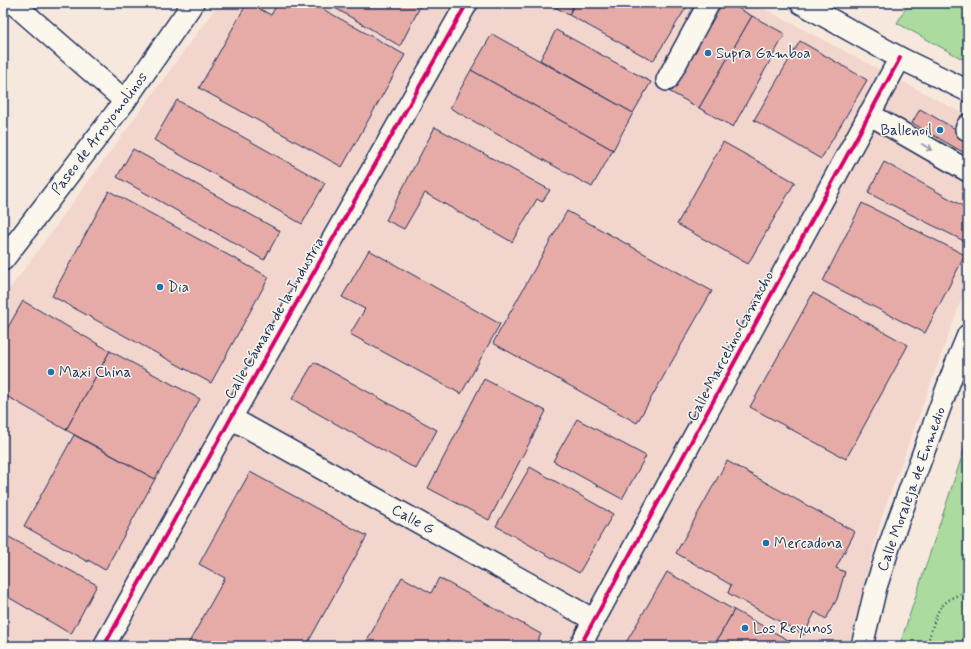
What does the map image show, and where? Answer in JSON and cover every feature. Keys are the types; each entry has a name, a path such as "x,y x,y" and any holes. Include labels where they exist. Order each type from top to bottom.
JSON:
{"street":[{"path":"13,3 125,101"},
{"name":"Paseo de Arroyomolinos","path":"3,260 125,101 193,3"},
{"name":"Calle Cámara de la Industria","path":"104,646 231,418 467,3"},
{"path":"667,80 709,3"},
{"path":"801,3 900,58 968,92"},
{"name":"Calle Marcelino Camacho","path":"580,646 900,58"},
{"path":"869,114 968,171"},
{"path":"968,125 966,129 968,130"},
{"name":"Calle Moraleja de Enmedio","path":"862,646 876,587 893,536 962,366 968,335"},
{"name":"Calle G","path":"231,418 594,620"}],"path":[{"path":"927,646 940,608 957,594 968,592"}],"shaded area":[{"path":"219,3 753,3 968,116 968,282 882,516 849,646 3,646 3,298"}],"green space":[{"path":"909,3 968,3 968,62 897,23"},
{"path":"968,438 968,646 900,646 901,641"}],"building":[{"path":"247,3 271,15 278,3 312,3 405,55 342,167 199,88"},
{"path":"338,3 422,3 400,46 335,8"},
{"path":"548,3 575,3 569,15"},
{"path":"575,3 689,3 653,61 569,15"},
{"name":"Supra Gamboa","path":"713,3 729,3 752,16 699,108 665,89"},
{"path":"752,16 785,34 733,127 699,108"},
{"path":"556,30 651,82 633,113 540,60"},
{"path":"492,34 633,113 613,150 471,70"},
{"path":"800,41 867,80 821,159 754,120"},
{"path":"471,70 613,150 592,187 450,108"},
{"path":"177,100 325,183 302,224 154,140"},
{"name":"Ballenoil","path":"920,109 968,136 968,155 912,123"},
{"path":"435,127 550,190 542,202 537,199 512,242 425,193 404,229 386,220"},
{"path":"723,142 795,182 748,264 677,224"},
{"path":"133,149 280,231 264,260 117,177"},
{"path":"884,162 968,209 968,243 868,193"},
{"name":"Dia","path":"109,191 269,277 211,383 52,296"},
{"path":"862,203 965,255 925,333 823,281"},
{"path":"567,211 712,291 637,423 493,343"},
{"path":"369,250 500,324 461,394 350,334 365,309 342,297"},
{"path":"813,293 908,345 846,459 750,407"},
{"name":"Maxi China","path":"23,301 110,351 66,430 3,394 3,336"},
{"path":"110,351 200,399 155,479 66,430"},
{"path":"314,362 437,430 416,469 292,399"},
{"path":"484,379 546,411 489,520 428,488"},
{"path":"577,419 646,456 622,499 553,461"},
{"path":"74,435 155,479 105,570 24,526"},
{"name":"Mercadona","path":"727,461 855,532 836,568 845,572 837,599 826,619 815,612 804,635 728,593 731,585 676,553"},
{"path":"530,467 613,514 579,573 496,526"},
{"path":"250,472 367,536 306,646 187,646 225,578 199,564"},
{"path":"7,536 97,585 71,634 3,594 3,543"},
{"path":"667,572 734,610 714,646 624,646"},
{"path":"402,577 431,593 439,578 541,634 535,646 364,646"},
{"name":"Los Reyunos","path":"734,610 799,646 714,646"}],"cycle path":[{"path":"104,646 231,418 467,3"},
{"path":"580,646 900,58"}],"place":[{"name":"Supra Gamboa","path":"708,53"},
{"name":"Ballenoil","path":"940,130"},
{"name":"Dia","path":"160,287"},
{"name":"Maxi China","path":"51,372"},
{"name":"Mercadona","path":"766,543"},
{"name":"Los Reyunos","path":"745,628"}]}
